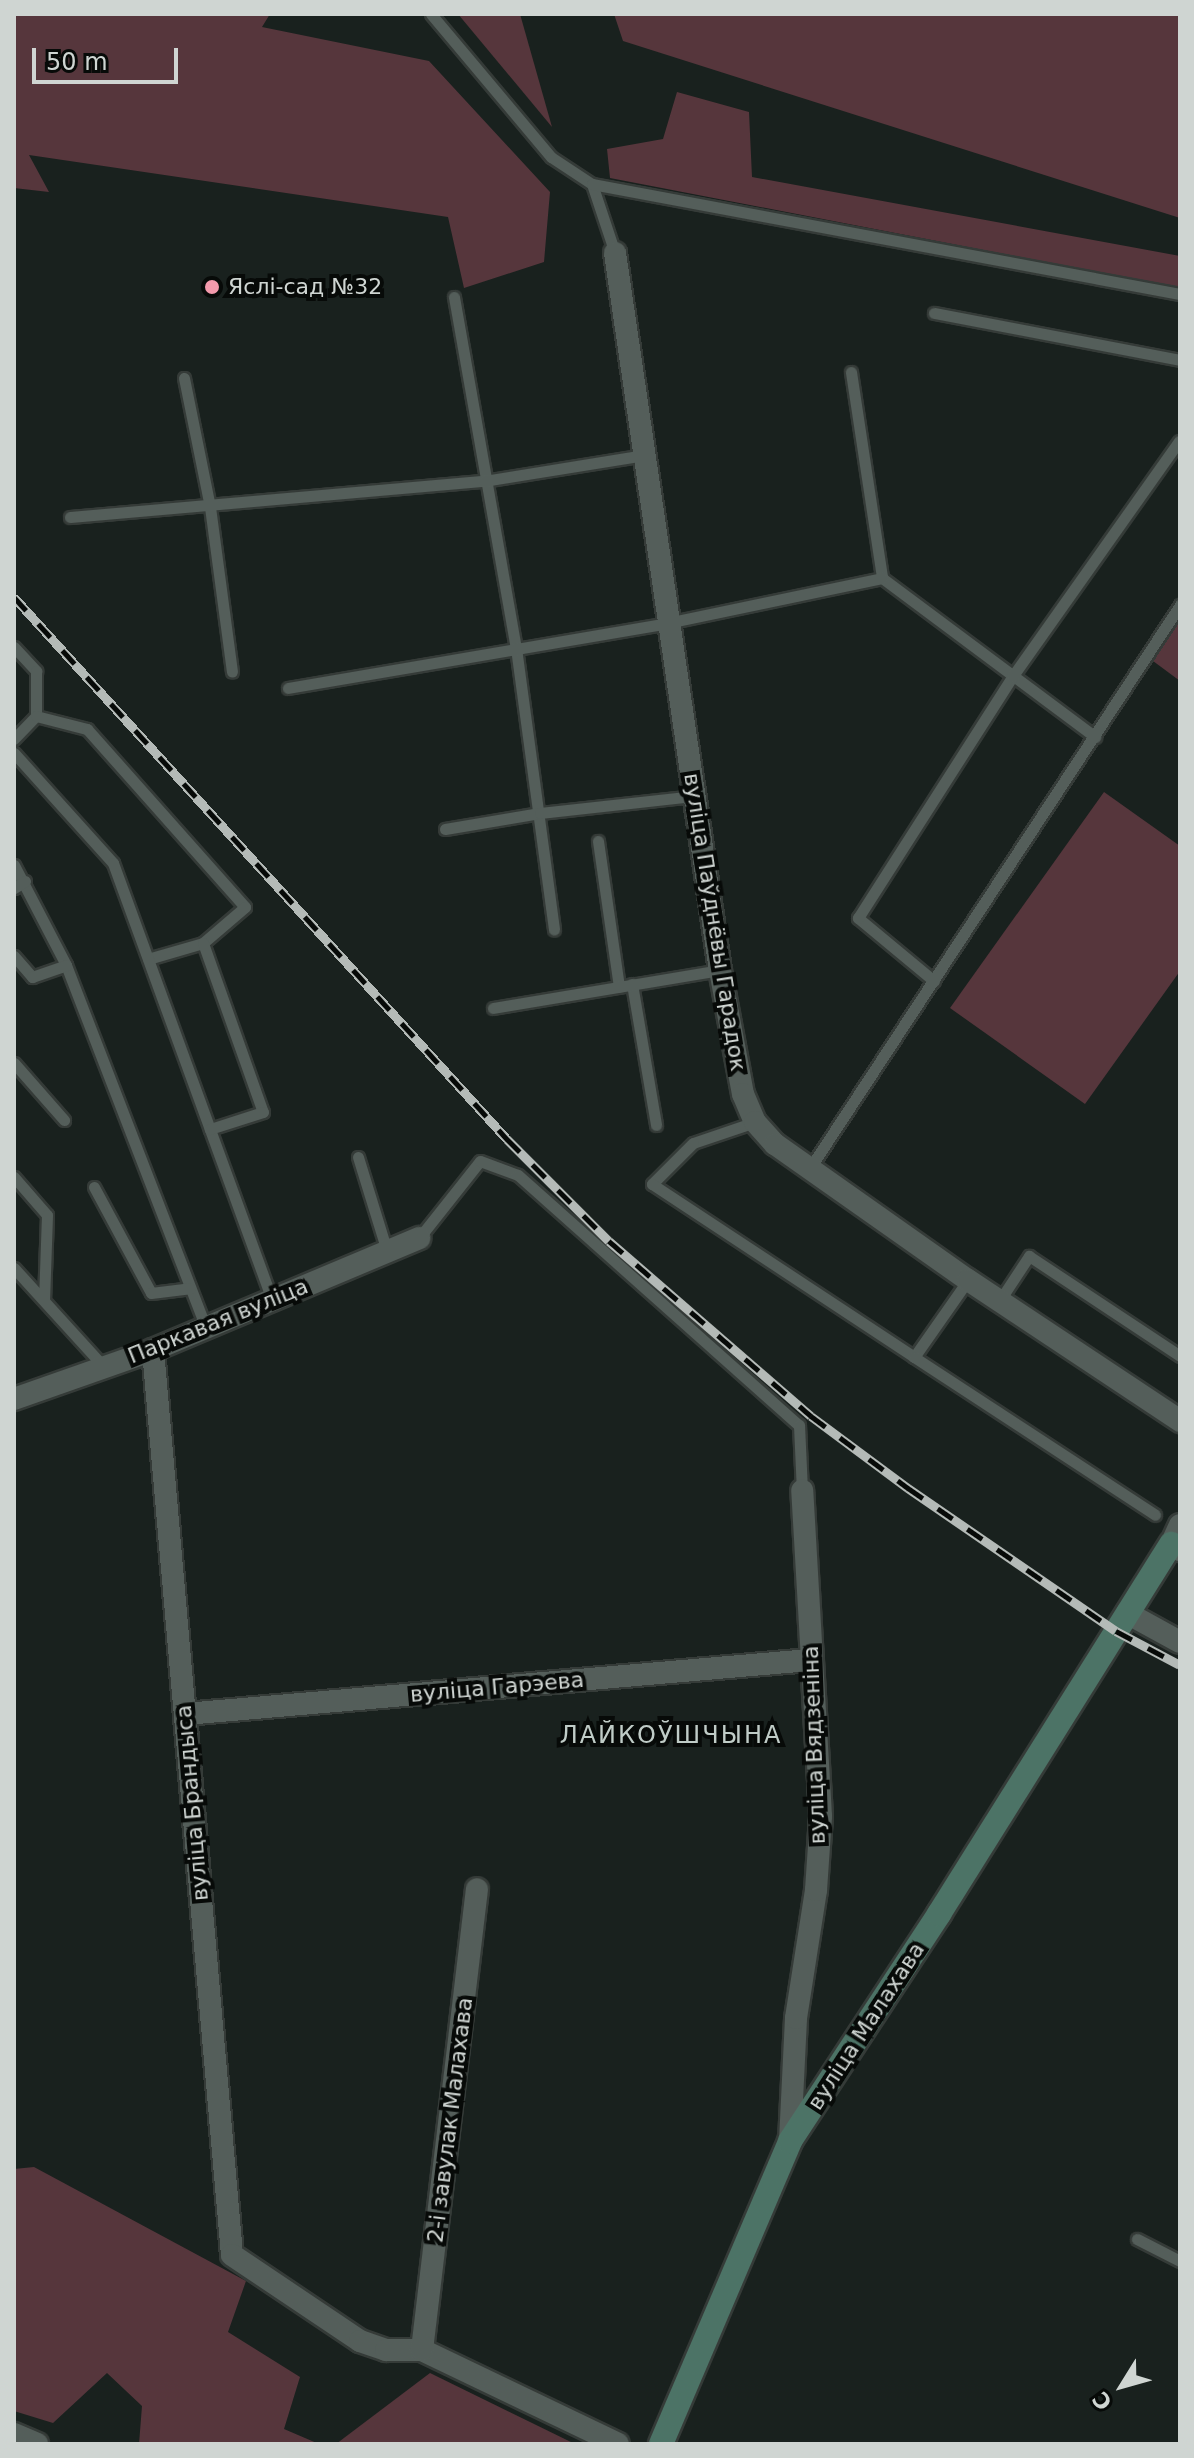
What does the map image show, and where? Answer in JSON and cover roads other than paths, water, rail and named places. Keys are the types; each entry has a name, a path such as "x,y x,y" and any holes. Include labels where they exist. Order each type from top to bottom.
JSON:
{"street":[{"name":"вуліца Паўднёвы Гарадок","path":"615,253 720,970 743,1094 755,1122 775,1144 968,1280 1180,1421"},
{"name":"Паркавая вуліца","path":"14,1399 153,1350 419,1238"},
{"name":"вуліца Брандыса","path":"153,1350 232,2255 360,2341 386,2350 422,2350"},
{"name":"вуліца Вядзеніна","path":"790,2141 796,2018 816,1890 821,1816 802,1491"},
{"path":"1177,1540 1122,1622 1180,1642"},
{"name":"вуліца Малахава","path":"661,2444 790,2141 939,1914 1122,1622"},
{"name":"вуліца Гарэева","path":"185,1714 810,1660"},
{"name":"2-і завулак Малахава","path":"422,2350 477,1889"},
{"path":"422,2350 618,2444"},
{"path":"14,2434 37,2444"}],"lane":[{"path":"431,14 551,157 592,184 1180,294"},
{"path":"592,184 615,253"},
{"path":"454,297 484,481 516,648 554,929"},
{"path":"934,313 1180,360"},
{"path":"851,372 882,578 1095,737"},
{"path":"184,378 210,507 232,672"},
{"path":"934,981 858,918 1012,677 1179,441"},
{"path":"70,517 484,481 644,455"},
{"path":"288,688 667,623 882,578"},
{"path":"810,1168 1180,605"},
{"path":"14,647 36,671 36,716 14,739"},
{"path":"36,716 87,729 245,907 203,943 148,959"},
{"path":"14,753 113,863 272,1300"},
{"path":"14,773 24,764"},
{"path":"445,829 540,813 695,796"},
{"path":"598,841 619,986"},
{"path":"14,865 19,884 66,965 206,1328"},
{"path":"203,943 263,1112 210,1129"},
{"path":"14,956 32,977 66,965"},
{"path":"493,1008 720,970"},
{"path":"632,984 656,1125"},
{"path":"14,1063 64,1120"},
{"path":"755,1122 693,1143 652,1184 1155,1515"},
{"path":"358,1157 387,1251"},
{"path":"419,1238 480,1161 518,1175 799,1425 802,1491"},
{"path":"14,1177 47,1215 44,1300"},
{"path":"94,1187 151,1293 190,1288"},
{"path":"1000,1300 1029,1256 1180,1356"},
{"path":"14,1268 104,1367"},
{"path":"914,1357 968,1280"},
{"path":"1137,2239 1180,2261"}],"railway":[{"path":"14,597 507,1139 609,1241 811,1416 908,1488 1116,1631 1180,1665"}],"place":[{"name":"Яслі-сад №32","path":"212,287"}],"district":[{"name":"ЛАЙКОЎШЧЫНА","path":"671,1736"}]}
